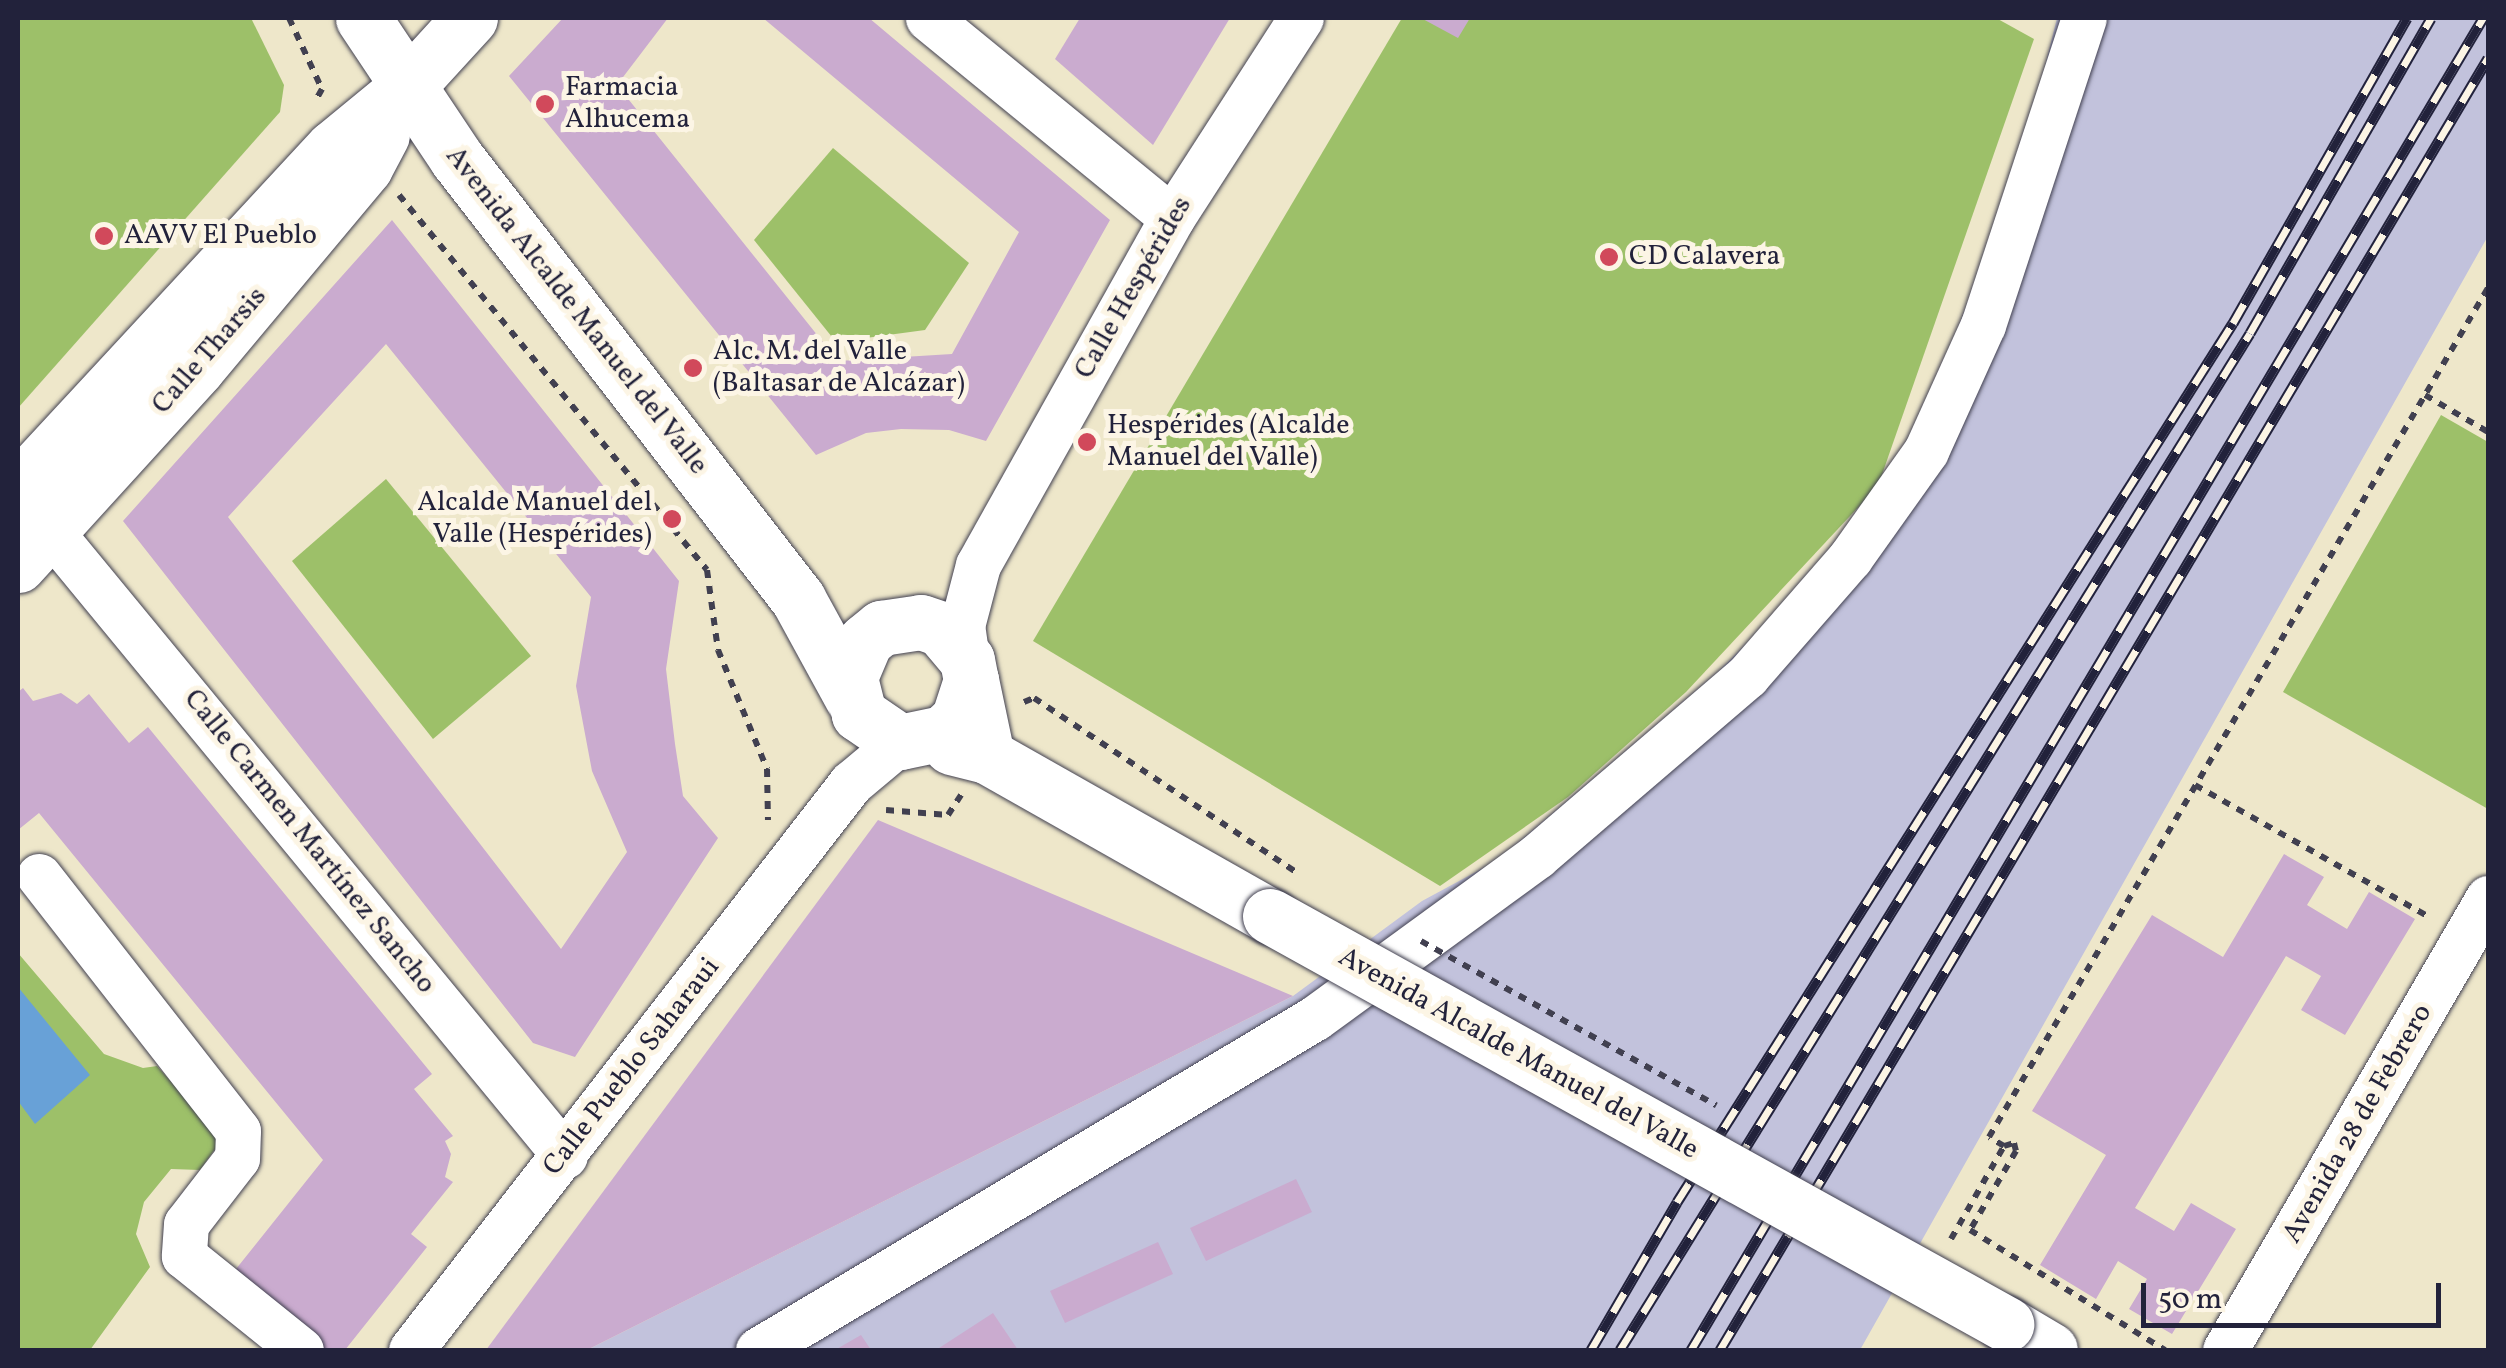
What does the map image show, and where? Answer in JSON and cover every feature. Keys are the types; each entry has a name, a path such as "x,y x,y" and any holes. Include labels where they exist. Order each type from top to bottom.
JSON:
{"main road":[{"name":"Avenida Alcalde Manuel del Valle","path":"363,18 406,88 798,599 884,723 987,756 1282,894 2028,1337"},
{"name":"Calle Tharsis","path":"26,518 470,18"},
{"path":"798,599 894,624 941,629 969,670 987,756"},
{"path":"894,624 865,641 854,658 884,723 958,718 969,670"}],"street":[{"path":"928,18 1172,218"},
{"name":"Calle Hespérides","path":"969,670 962,626 978,565 1172,218 1301,18"},
{"path":"758,1350 1316,1018 1537,856 1746,676 1850,558 1926,451 1982,325 2084,18"},
{"name":"Calle Carmen Martínez Sancho","path":"26,518 565,1156"},
{"name":"Calle Hespérides","path":"894,624 978,565"},
{"name":"Calle Pueblo Saharaui","path":"411,1350 852,783 884,723"},
{"path":"39,876 238,1131 237,1158 186,1224 184,1256 301,1350"},
{"name":"Avenida 28 de Febrero","path":"2226,1350 2488,898"}],"path":[{"path":"289,18 322,90 302,126 386,180 706,570 718,650 767,769 768,822"},
{"path":"2004,1146 1989,1137 2488,288"},
{"path":"2426,395 2488,432"},
{"path":"1021,703 1034,698 1282,894"},
{"path":"2195,786 2466,938"},
{"path":"901,806 948,815"},
{"path":"1937,1234 1950,1241 2004,1146 2014,1143 2016,1151 1970,1230 2165,1350"}],"shaded area":[{"path":"2057,18 2488,18 2488,236 1860,1350 587,1350 1293,996 1422,901 1498,860 1718,672 1827,563 1913,445 2021,163"}],"green space":[{"name":"AAVV El Pueblo","path":"18,18 251,18 284,85 280,112 18,408"},
{"name":"CD Calavera","path":"1402,18 1996,18 2034,39 1878,486 1686,692 1568,797 1440,886 1033,641"},
{"path":"833,148 969,263 925,330 836,342 754,240"},
{"path":"2441,415 2488,442 2488,809 2283,692"},
{"path":"386,479 531,656 433,739 292,561"},
{"path":"18,953 104,1054 143,1068 157,1066 222,1139 200,1170 171,1169 144,1202 136,1234 150,1267 90,1350 18,1350"}],"water":[{"path":"18,987 90,1075 35,1124 18,1101"}],"building":[{"path":"563,18 668,18 617,85 838,361 952,354 1019,232 763,18 869,18 1110,220 986,441 949,430 901,429 866,433 816,455 509,76"},
{"path":"1080,18 1230,18 1153,145 1055,59"},
{"path":"1421,18 1470,18 1458,38"},
{"path":"392,220 679,581 666,669 675,744 683,796 718,838 575,1057 533,1043 123,521","holes":["386,344 591,597 576,686 592,771 627,852 561,949 228,517"]},
{"path":"23,688 33,701 61,693 77,704 89,694 129,743 148,727 432,1074 414,1089 453,1136 445,1141 451,1154 445,1177 453,1182 411,1234 427,1247 345,1350 319,1350 228,1279 323,1160 39,813 18,830 18,692"},
{"path":"878,820 1293,996 587,1350 486,1350"},
{"path":"2284,854 2324,877 2307,905 2347,929 2369,892 2415,919 2345,1035 2301,1010 2321,976 2286,956 2135,1208 2174,1231 2191,1203 2236,1229 2172,1334 2129,1309 2147,1279 2118,1261 2096,1299 2040,1265 2106,1155 2032,1111 2152,915 2223,957"},
{"path":"1296,1179 1312,1212 1206,1261 1190,1228"},
{"path":"1158,1242 1173,1274 1065,1323 1050,1291"},
{"path":"993,1313 1018,1350 936,1350"},
{"path":"861,1335 871,1350 835,1350"}],"railway":[{"path":"1591,1350 1677,1202 2233,323 2407,18"},
{"path":"1620,1350 2250,333 2431,18"},
{"path":"1691,1350 2483,18"},
{"path":"1720,1350 2488,58"}],"place":[{"name":"Farmacia Alhucema","path":"545,104"},
{"name":"AAVV El Pueblo","path":"104,236"},
{"name":"CD Calavera","path":"1609,257"},
{"name":"Alc. M. del Valle (Baltasar de Alcázar)","path":"693,368"},
{"name":"Hespérides (Alcalde Manuel del Valle)","path":"1087,442"},
{"name":"Alcalde Manuel del Valle (Hespérides)","path":"672,519"}]}
